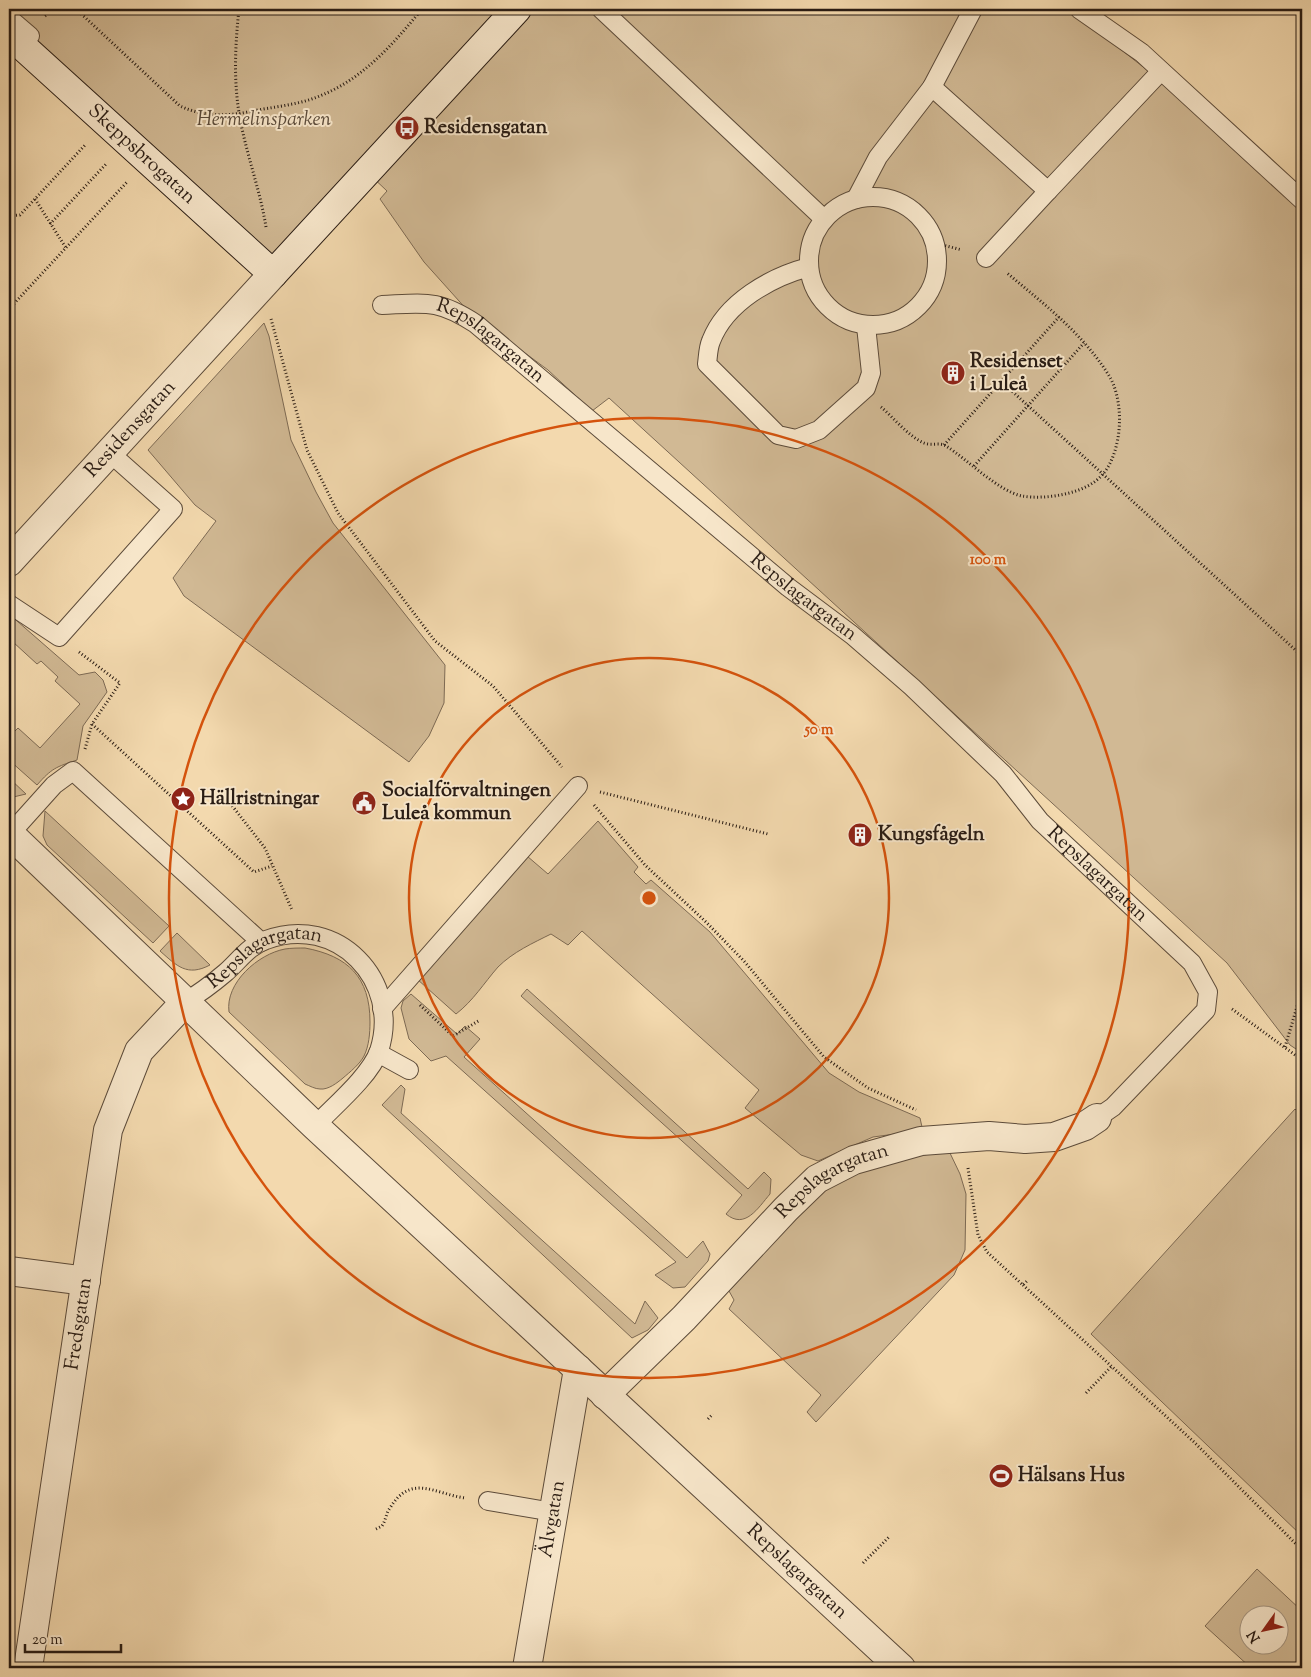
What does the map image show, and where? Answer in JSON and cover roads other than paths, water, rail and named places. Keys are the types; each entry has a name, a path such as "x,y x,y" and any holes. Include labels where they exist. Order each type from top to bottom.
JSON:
{"street":[{"name":"Residensgatan","path":"9,562 517,9"},
{"name":"Skeppsbrogatan","path":"9,34 142,171 273,274"},
{"name":"Repslagargatan","path":"9,833 315,1126 901,1668"},
{"name":"Fredsgatan","path":"28,1668 108,1130 139,1052 185,1002"},
{"name":"Repslagargatan","path":"605,1395 684,1318 786,1209 817,1179 854,1160 921,1141 952,1137 989,1136 1025,1139 1054,1137 1085,1126 1098,1118"},
{"path":"9,1271 86,1281"},
{"name":"Älvgatan","path":"528,1668 578,1369"}],"lane":[{"path":"601,9 824,219"},
{"path":"856,199 878,157 932,87 973,9"},
{"path":"1079,9 1142,53 1302,200"},
{"path":"9,18 119,117 142,171"},
{"path":"986,258 1160,71"},
{"path":"932,87 1048,191"},
{"path":"881,197 910,208 924,221 931,232 938,256 938,268 932,287 914,312 894,323 866,326 842,318 823,302 816,291 809,267 812,242 824,219 844,203 856,199 881,197"},
{"path":"809,267 767,282 736,307 720,323 710,342 707,364 778,435 796,439 819,430 866,388 871,373 866,326"},
{"name":"Repslagargatan","path":"382,305 441,305 476,324 780,580 852,635 912,687 1003,774 1040,821 1192,963 1208,992 1206,1010 1113,1107 1098,1118"},
{"path":"9,604 59,637 173,509 110,453"},
{"path":"9,833 54,785 73,771 261,942"},
{"path":"382,1009 578,786"},
{"name":"Repslagargatan","path":"185,1002 206,990 248,950 261,942 291,934 302,934 333,941 355,955 366,967 376,989 382,1009 383,1032 378,1053 371,1066 315,1126"},
{"path":"378,1053 409,1070"},
{"path":"488,1500 553,1512"}],"place":[{"name":"Residensgatan","path":"407,128"},
{"name":"Residenset i Luleå","path":"953,373"},
{"name":"Hällristningar","path":"183,799"},
{"name":"Socialförvaltningen Luleå kommun","path":"364,803"},
{"name":"Kungsfågeln","path":"860,835"},
{"name":"Hälsans Hus","path":"1001,1476"}],"park label":[{"name":"Hermelinsparken","path":"264,120"}]}
